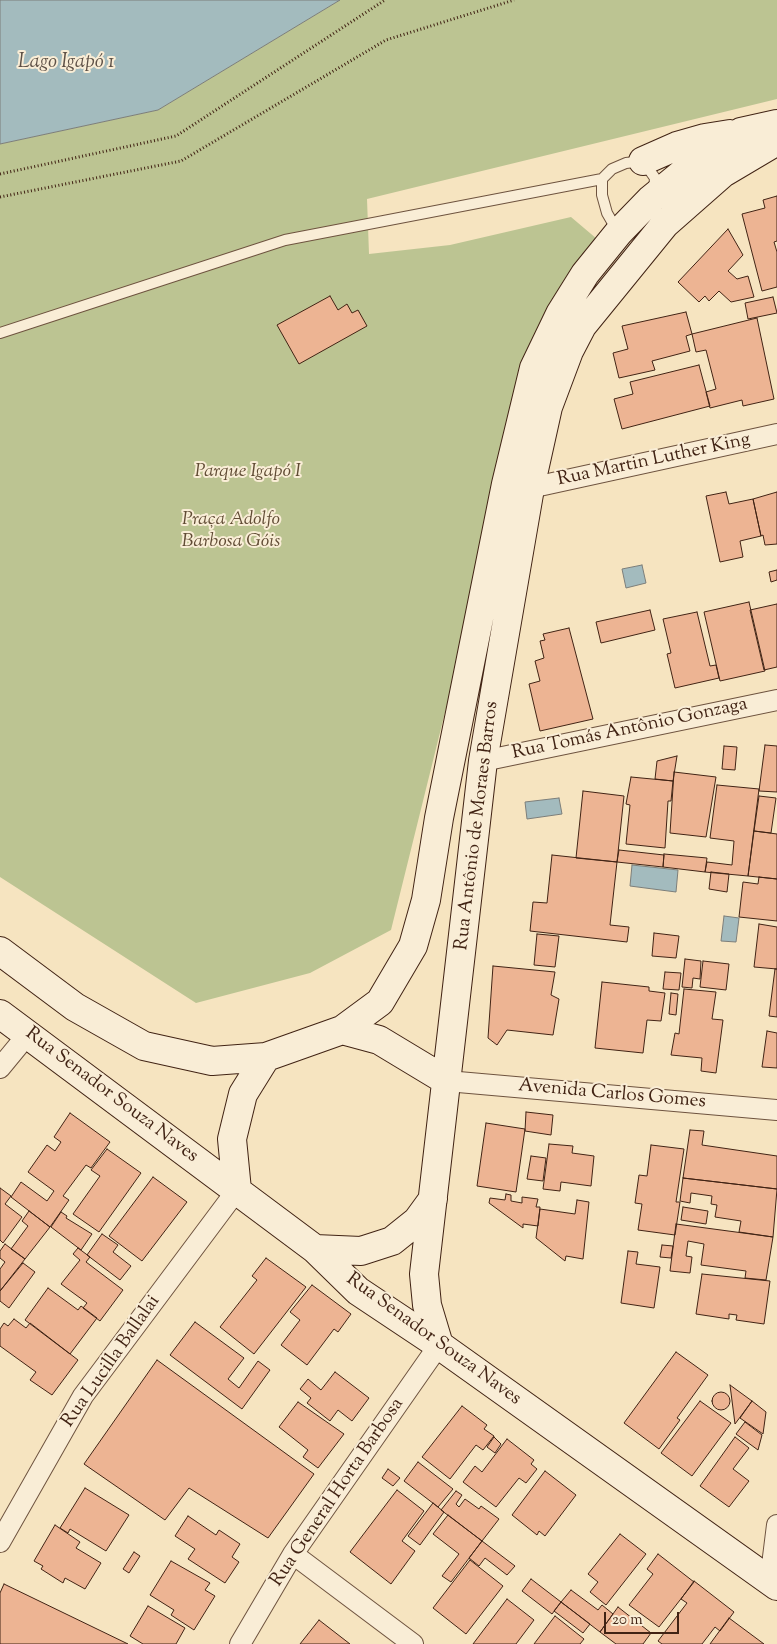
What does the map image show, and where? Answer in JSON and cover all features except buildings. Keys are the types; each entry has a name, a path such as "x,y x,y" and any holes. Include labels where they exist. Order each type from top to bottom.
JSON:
{"street":[{"path":"643,161 677,146 705,138 777,124"},
{"name":"Rua Antônio de Moraes Barros","path":"0,951 75,1007 144,1046 212,1061 266,1057 342,1030 380,1002 413,946 426,900 439,818 506,484 534,368 560,314 585,274 618,232 651,199 695,163 741,132"},
{"path":"589,316 665,224 723,173 777,141"},
{"path":"589,316 594,295 602,278 636,232 651,199"},
{"name":"Rua Antônio de Moraes Barros","path":"439,1345 427,1305 424,1274 483,761 530,488 548,407 569,351 589,316"},
{"path":"530,488 523,481 519,472 519,460 535,394 534,368"},
{"name":"Rua Martin Luther King","path":"530,488 777,434"},
{"name":"Rua Tomás Antônio Gonzaga","path":"483,761 777,700"},
{"path":"439,818 451,791 466,772 483,761"},
{"name":"Rua Senador Souza Naves","path":"0,1014 315,1249 358,1292 439,1345 774,1583"},
{"path":"342,1030 379,1040 447,1080"},
{"path":"0,1068 28,1034"},
{"path":"236,1190 232,1139 243,1094 266,1057"},
{"name":"Avenida Carlos Gomes","path":"447,1080 777,1110"},
{"name":"Rua Lucilla Ballalai","path":"0,1542 83,1396 236,1190"},
{"path":"315,1249 361,1252 392,1241 417,1221 433,1199"},
{"name":"Rua General Horta Barbosa","path":"240,1644 293,1554 439,1345"},
{"path":"774,1583 777,1525"},
{"path":"293,1554 413,1644"}],"lane":[{"path":"0,333 285,240 602,179 612,169 626,163 643,161 655,178 651,199"},
{"path":"602,179 602,195 607,213 618,232"}],"path":[{"path":"0,174 176,136 385,0"},
{"path":"0,197 181,161 386,40 514,0"}],"green space":[{"name":"Parque Igapó I","path":"340,0 777,0 777,99 367,199 369,254 450,245 571,217 597,239 484,555 391,930 310,973 196,1003 0,877 0,144 158,110"}],"water":[{"name":"Lago Igapó 1","path":"0,0 340,0 158,110 0,144"},
{"path":"642,565 646,583 626,588 622,569"},
{"path":"559,798 562,814 527,819 525,802"},
{"path":"632,865 678,870 676,892 630,886"},
{"path":"724,916 739,918 736,942 721,941"}],"park label":[{"name":"Praça Adolfo Barbosa Góis","path":"231,532"}]}
